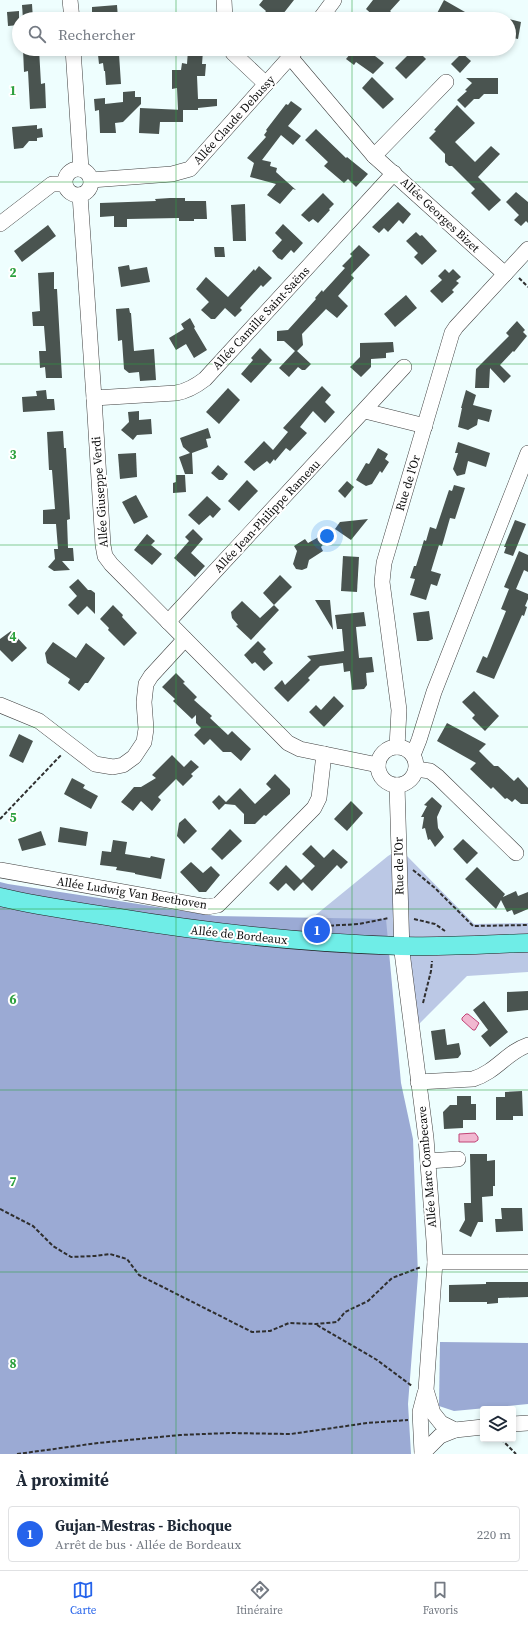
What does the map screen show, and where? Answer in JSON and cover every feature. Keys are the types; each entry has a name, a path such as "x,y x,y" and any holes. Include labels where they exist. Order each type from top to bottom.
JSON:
{"main road":[{"name":"Allée de Bordeaux","path":"0,897 65,910 182,929 317,942 401,946 528,943"}],"street":[{"path":"70,0 71,12"},
{"path":"224,0 225,12"},
{"path":"325,12 334,0"},
{"path":"75,56 88,189 80,195 70,193 66,189 65,184 71,170 86,174"},
{"path":"237,56 266,84"},
{"name":"Allée Claude Debussy","path":"86,174 172,174 190,169 291,56"},
{"name":"Allée Georges Bizet","path":"296,56 374,156 505,274"},
{"path":"374,156 446,82"},
{"name":"Allée Camille Saint-Saëns","path":"94,398 176,393 198,385 394,173"},
{"path":"0,224 52,184 65,184"},
{"name":"Allée Giuseppe Verdi","path":"80,195 103,551 108,560 288,743 300,749 378,764"},
{"name":"Rue de l'Or","path":"397,747 399,721 398,704 382,576 384,563 454,330 528,249"},
{"name":"Allée Jean-Philippe Rameau","path":"168,622 404,368"},
{"path":"365,411 425,426"},
{"path":"516,853 438,777 415,762 406,749 397,747 391,748 382,754 378,764 379,773 389,784 397,785 410,781 413,777 415,762 420,740 434,692 528,453"},
{"path":"0,705 39,721 95,764 113,767 123,765 134,757 142,747 146,735 144,702 146,684 150,676 185,639"},
{"name":"Allée Ludwig Van Beethoven","path":"0,870 207,906 218,905 314,808 319,798 324,754"},
{"name":"Rue de l'Or","path":"397,785 401,946"},
{"name":"Allée Marc Combecave","path":"401,946 426,1138 435,1262 426,1390 421,1406 420,1419 422,1454"},
{"path":"418,1082 473,1079 481,1077 489,1073 519,1049 528,1045"},
{"path":"428,1161 458,1159"},
{"path":"435,1262 528,1262"},
{"name":"Allée Marc Combecave","path":"426,1390 430,1408 436,1418 446,1426 455,1430"},
{"path":"516,1424 528,1423"},
{"name":"Allée Marc Combecave","path":"422,1454 440,1436 455,1430 480,1427"}],"path":[{"path":"0,819 71,745"},
{"path":"398,857 435,888 474,926 528,925"},
{"path":"422,1009 431,971 432,958"},
{"path":"0,1209 32,1226 53,1246 71,1257 110,1254 127,1259 139,1275 252,1332 270,1332 290,1323 316,1324 337,1322 345,1312 368,1301 392,1278 435,1262"},
{"path":"316,1324 377,1360 413,1386 426,1390"},
{"path":"17,1454 98,1443 180,1435 229,1433 291,1434 367,1423 420,1419"},
{"path":"504,1442 516,1454"}],"shaded area":[{"path":"398,850 403,852 474,924 528,923 528,943 433,946 307,922 388,856"},
{"path":"0,882 216,916 386,919 401,1083 413,1139 418,1275 408,1404 411,1454 0,1454"},
{"path":"528,951 528,972 467,976 418,1025 408,952"},
{"path":"466,1014 479,1023 475,1030 473,1030 462,1020"},
{"path":"475,1133 478,1140 475,1142 459,1142 459,1134"},
{"path":"440,1342 528,1343 528,1404 480,1406 480,1409 454,1411 439,1406"}],"building":[{"path":"263,0 294,0 285,12 265,12 266,11 259,5"},
{"path":"373,0 400,0 390,11 391,12 369,12 366,9"},
{"path":"444,0 465,12 438,12"},
{"path":"32,4 33,12 22,12 22,5"},
{"path":"117,5 118,12 92,12 92,7"},
{"path":"19,11 12,12 12,26 8,26 7,12"},
{"path":"516,21 521,22 518,39 516,39"},
{"path":"23,56 39,56 41,84 45,83 46,108 30,109 28,71 24,72"},
{"path":"98,56 119,56 121,84 106,85 103,63 99,64"},
{"path":"188,56 203,56 202,64 206,64 205,76 197,76 198,99 217,99 217,106 198,108 198,110 178,110 177,88 172,89 172,70 181,70 182,63 187,64"},
{"path":"348,56 375,56 384,63 373,74 356,62 354,65 346,59"},
{"path":"407,56 423,56 426,59 406,79 395,68"},
{"path":"459,56 465,56 471,61 460,73 451,64"},
{"path":"372,77 394,99 383,109 362,88"},
{"path":"466,78 498,78 498,94 484,94 479,99 474,99 465,108 457,100 467,91 465,90 472,83"},
{"path":"135,91 135,97 141,97 141,104 123,122 115,123 116,133 100,133 99,110 95,111 94,99 105,98 105,104 123,102 123,92"},
{"path":"291,101 302,109 288,126 301,136 293,145 281,135 262,160 271,162 270,166 277,168 276,172 296,190 293,189 280,204 267,195 276,184 250,177 254,163 247,158 266,137 264,135 267,131 266,130 286,104 288,105"},
{"path":"457,105 475,123 455,142 475,162 491,146 500,154 478,177 501,200 489,211 471,193 475,189 452,166 449,166 445,162 445,154 429,138 436,131 434,130"},
{"path":"140,108 183,110 183,122 160,122 159,134 139,133"},
{"path":"37,125 37,129 42,128 43,137 37,138 37,141 29,141 23,148 14,149 12,127"},
{"path":"316,129 346,158 347,157 368,174 356,187 348,179 344,183 324,166 328,162 305,140"},
{"path":"516,192 528,202 528,223 526,221 521,226 514,220 519,215 506,202"},
{"path":"323,193 334,204 318,223 313,219 309,222 301,215"},
{"path":"185,198 185,201 206,201 207,219 179,221 179,218 127,219 127,227 114,227 114,216 100,217 100,203 156,201 155,199"},
{"path":"398,202 411,214 403,224 399,220 388,232 384,228 379,233 372,227"},
{"path":"245,204 246,241 233,241 231,205"},
{"path":"283,224 303,243 294,253 291,250 282,260 272,251 282,240 275,233"},
{"path":"48,225 56,236 22,262 14,251"},
{"path":"416,232 420,236 422,235 437,251 422,265 414,257 418,253 406,241"},
{"path":"359,245 370,255 351,275 354,278 338,296 348,306 337,318 326,309 302,334 303,345 297,351 311,364 305,370 298,367 289,377 279,368 295,351 284,341 277,341 277,331 288,330 316,299 315,298 322,290 323,292 345,268 342,266 352,256 350,254"},
{"path":"214,247 224,247 225,257 215,257"},
{"path":"129,265 130,270 147,267 150,282 121,287 118,267"},
{"path":"259,266 272,278 263,287 261,285 240,308 242,310 235,317 225,308 215,319 211,319 201,310 209,302 196,289 206,277 228,297 254,269 255,271"},
{"path":"445,269 449,273 453,269 461,277 456,281 459,283 452,290 454,292 442,303 430,291 442,280 438,276"},
{"path":"54,272 54,289 57,289 62,378 46,378 45,367 40,368 39,351 46,351 44,326 33,326 32,312 40,311 38,273"},
{"path":"406,295 417,308 395,327 384,314"},
{"path":"129,308 131,313 134,351 154,349 156,380 140,381 139,372 129,373 124,369 122,340 118,341 116,309"},
{"path":"190,318 207,350 194,358 186,344 176,350 169,338 184,329 181,324"},
{"path":"517,321 525,330 523,332 527,336 514,352 513,351 500,365 511,376 504,383 490,368 489,388 475,388 476,369 509,336 506,333"},
{"path":"393,342 394,352 386,353 386,358 371,359 371,367 361,377 350,367 360,357 360,343"},
{"path":"260,348 272,360 251,383 241,374 253,360 251,358"},
{"path":"322,386 331,395 325,402 335,412 325,423 313,411 300,427 307,433 290,451 286,448 275,461 274,459 270,464 267,461 254,471 244,462 264,441 273,450 288,432 283,428"},
{"path":"228,388 240,400 219,424 206,412"},
{"path":"46,390 47,399 54,399 55,410 23,412 22,397 37,396 36,391"},
{"path":"466,390 476,395 473,405 492,410 489,422 478,419 477,425 468,430 458,427"},
{"path":"139,411 139,420 151,419 152,434 137,435 133,440 121,430 129,422 128,412"},
{"path":"208,428 211,438 206,439 208,447 192,453 193,474 185,474 179,457 190,453 183,447 180,438"},
{"path":"63,431 64,448 66,448 70,519 67,520 68,548 73,548 74,561 62,561 70,570 54,571 48,567 55,559 54,549 58,549 56,524 43,524 43,510 55,509 52,470 49,470 47,432"},
{"path":"458,442 490,453 486,467 468,461 465,474 457,476 453,469 458,453 455,453"},
{"path":"378,448 388,454 385,459 389,462 382,473 380,471 372,484 366,486 356,480 366,463 369,464"},
{"path":"136,453 137,477 120,479 118,454"},
{"path":"218,465 228,474 223,480 219,480 211,473"},
{"path":"176,475 185,475 186,492 173,493 173,483 176,482"},
{"path":"247,480 258,491 239,511 228,501"},
{"path":"347,481 354,487 345,498 338,491"},
{"path":"454,485 465,488 455,519 450,518 442,546 439,545 431,571 441,574 437,586 431,584 426,600 410,595 415,579 410,578 414,566 416,566 424,540 426,541 430,527 436,529 449,490 452,491"},
{"path":"136,495 148,517 134,524 122,502"},
{"path":"207,496 221,509 213,518 210,515 199,525 188,515"},
{"path":"368,519 351,540 335,529 340,522"},
{"path":"515,520 526,524 513,556 504,553 506,547 504,547"},
{"path":"193,529 203,539 191,553 205,566 195,577 174,558 189,541 185,537"},
{"path":"324,531 330,537 321,547 323,551 309,560 307,568 302,570 296,569 293,564 297,551 294,546 305,539 308,543 317,538"},
{"path":"147,534 155,541 151,545 162,554 152,565 134,550"},
{"path":"519,551 528,555 528,572 524,570 516,589 528,594 528,599 525,606 527,607 524,616 522,615 494,679 476,672 483,656 487,658 506,611 501,609 509,589 504,587"},
{"path":"343,556 359,557 357,592 341,591"},
{"path":"280,575 292,587 274,605 263,593"},
{"path":"78,579 88,590 95,593 95,614 87,606 78,615 68,605 77,596 69,587"},
{"path":"315,600 330,600 333,630"},
{"path":"242,601 260,618 274,605 279,610 251,640 236,626 238,625 232,618 231,612"},
{"path":"113,605 137,633 124,646 108,630 109,628 100,619"},
{"path":"429,611 433,639 428,641 417,641 413,613"},
{"path":"364,612 366,626 356,627 359,658 372,657 374,672 366,673 367,685 364,689 352,690 350,671 344,672 343,663 320,666 308,678 310,680 288,702 274,688 282,680 285,685 311,660 307,656 344,651 342,629 337,629 335,615"},
{"path":"11,631 27,648 12,662 0,650 0,639"},
{"path":"258,641 266,649 263,652 273,663 264,671 255,662 252,664 244,655"},
{"path":"53,642 76,658 86,643 105,658 88,683 85,683 79,691 68,683 70,679 47,663 45,653"},
{"path":"176,673 185,682 183,683 197,697 194,700 212,716 210,718 228,735 232,731 251,749 241,761 231,752 223,752 210,739 204,745 194,735 201,728 196,723 196,715 192,719 173,701 175,699 162,687"},
{"path":"474,691 499,716 485,731 472,718 475,715 462,702"},
{"path":"334,696 344,706 324,727 309,712 316,705 321,710"},
{"path":"447,723 486,744 479,751 494,766 498,766 514,781 518,777 528,788 528,804 521,804 515,799 512,802 507,798 505,799 493,787 491,789 470,769 476,763 437,741"},
{"path":"19,734 33,741 23,763 9,756"},
{"path":"172,755 184,767 191,760 199,767 191,774 193,776 183,786 176,779 158,797 161,800 152,811 141,801 133,811 121,802 134,787 141,787 156,778 152,775"},
{"path":"275,774 290,789 290,794 255,824 244,824 244,814 235,805 225,804 219,810 212,802 219,795 226,802 240,788 255,804 271,789 266,784"},
{"path":"72,778 85,785 83,788 98,796 91,809 64,794"},
{"path":"432,797 442,806 437,817 438,828 444,837 435,847 430,839 428,840 425,828 422,829 424,817 421,817 427,806 424,805"},
{"path":"351,801 363,813 347,831 334,819"},
{"path":"185,818 197,831 184,844 177,836 179,823"},
{"path":"60,827 88,832 86,846 58,842"},
{"path":"230,829 242,841 222,860 211,849"},
{"path":"41,831 46,845 22,851 18,839"},
{"path":"463,839 478,853 467,864 453,849"},
{"path":"113,840 127,842 125,854 150,858 151,856 165,859 161,879 116,870 117,867 100,865 102,851 111,852"},
{"path":"311,845 324,858 333,849 348,862 341,869 337,865 312,891 303,882 294,891 286,883 278,891 269,883 286,865 301,880 315,866 302,854"},
{"path":"191,862 203,873 211,866 220,875 206,892 199,892 180,872"},
{"path":"477,867 505,894 503,897 516,891 518,896 528,892 528,909 514,915 512,910 507,912 501,900 496,909 465,879"},
{"path":"528,991 528,1010 507,1012 507,992"},
{"path":"484,1001 508,1032 490,1047 481,1036 488,1030 473,1010"},
{"path":"445,1029 447,1045 459,1043 461,1054 458,1058 435,1060 431,1031"},
{"path":"522,1091 523,1116 513,1116 513,1120 496,1120 496,1097 505,1097 505,1092"},
{"path":"457,1096 471,1096 471,1104 476,1104 476,1120 463,1120 463,1128 444,1129 443,1112 450,1105 457,1105"},
{"path":"470,1154 487,1154 487,1161 495,1160 495,1186 493,1186 493,1196 482,1197 483,1222 478,1222 471,1237 459,1231 465,1220 464,1203 471,1203"},
{"path":"501,1208 522,1208 523,1231 496,1232 495,1219 502,1219"},
{"path":"486,1282 528,1282 528,1297 498,1298 498,1303 487,1304 487,1302 449,1302 449,1285 486,1284"}],"place":[{"name":"Gujan-Mestras - Bichoque","path":"317,930"}]}
